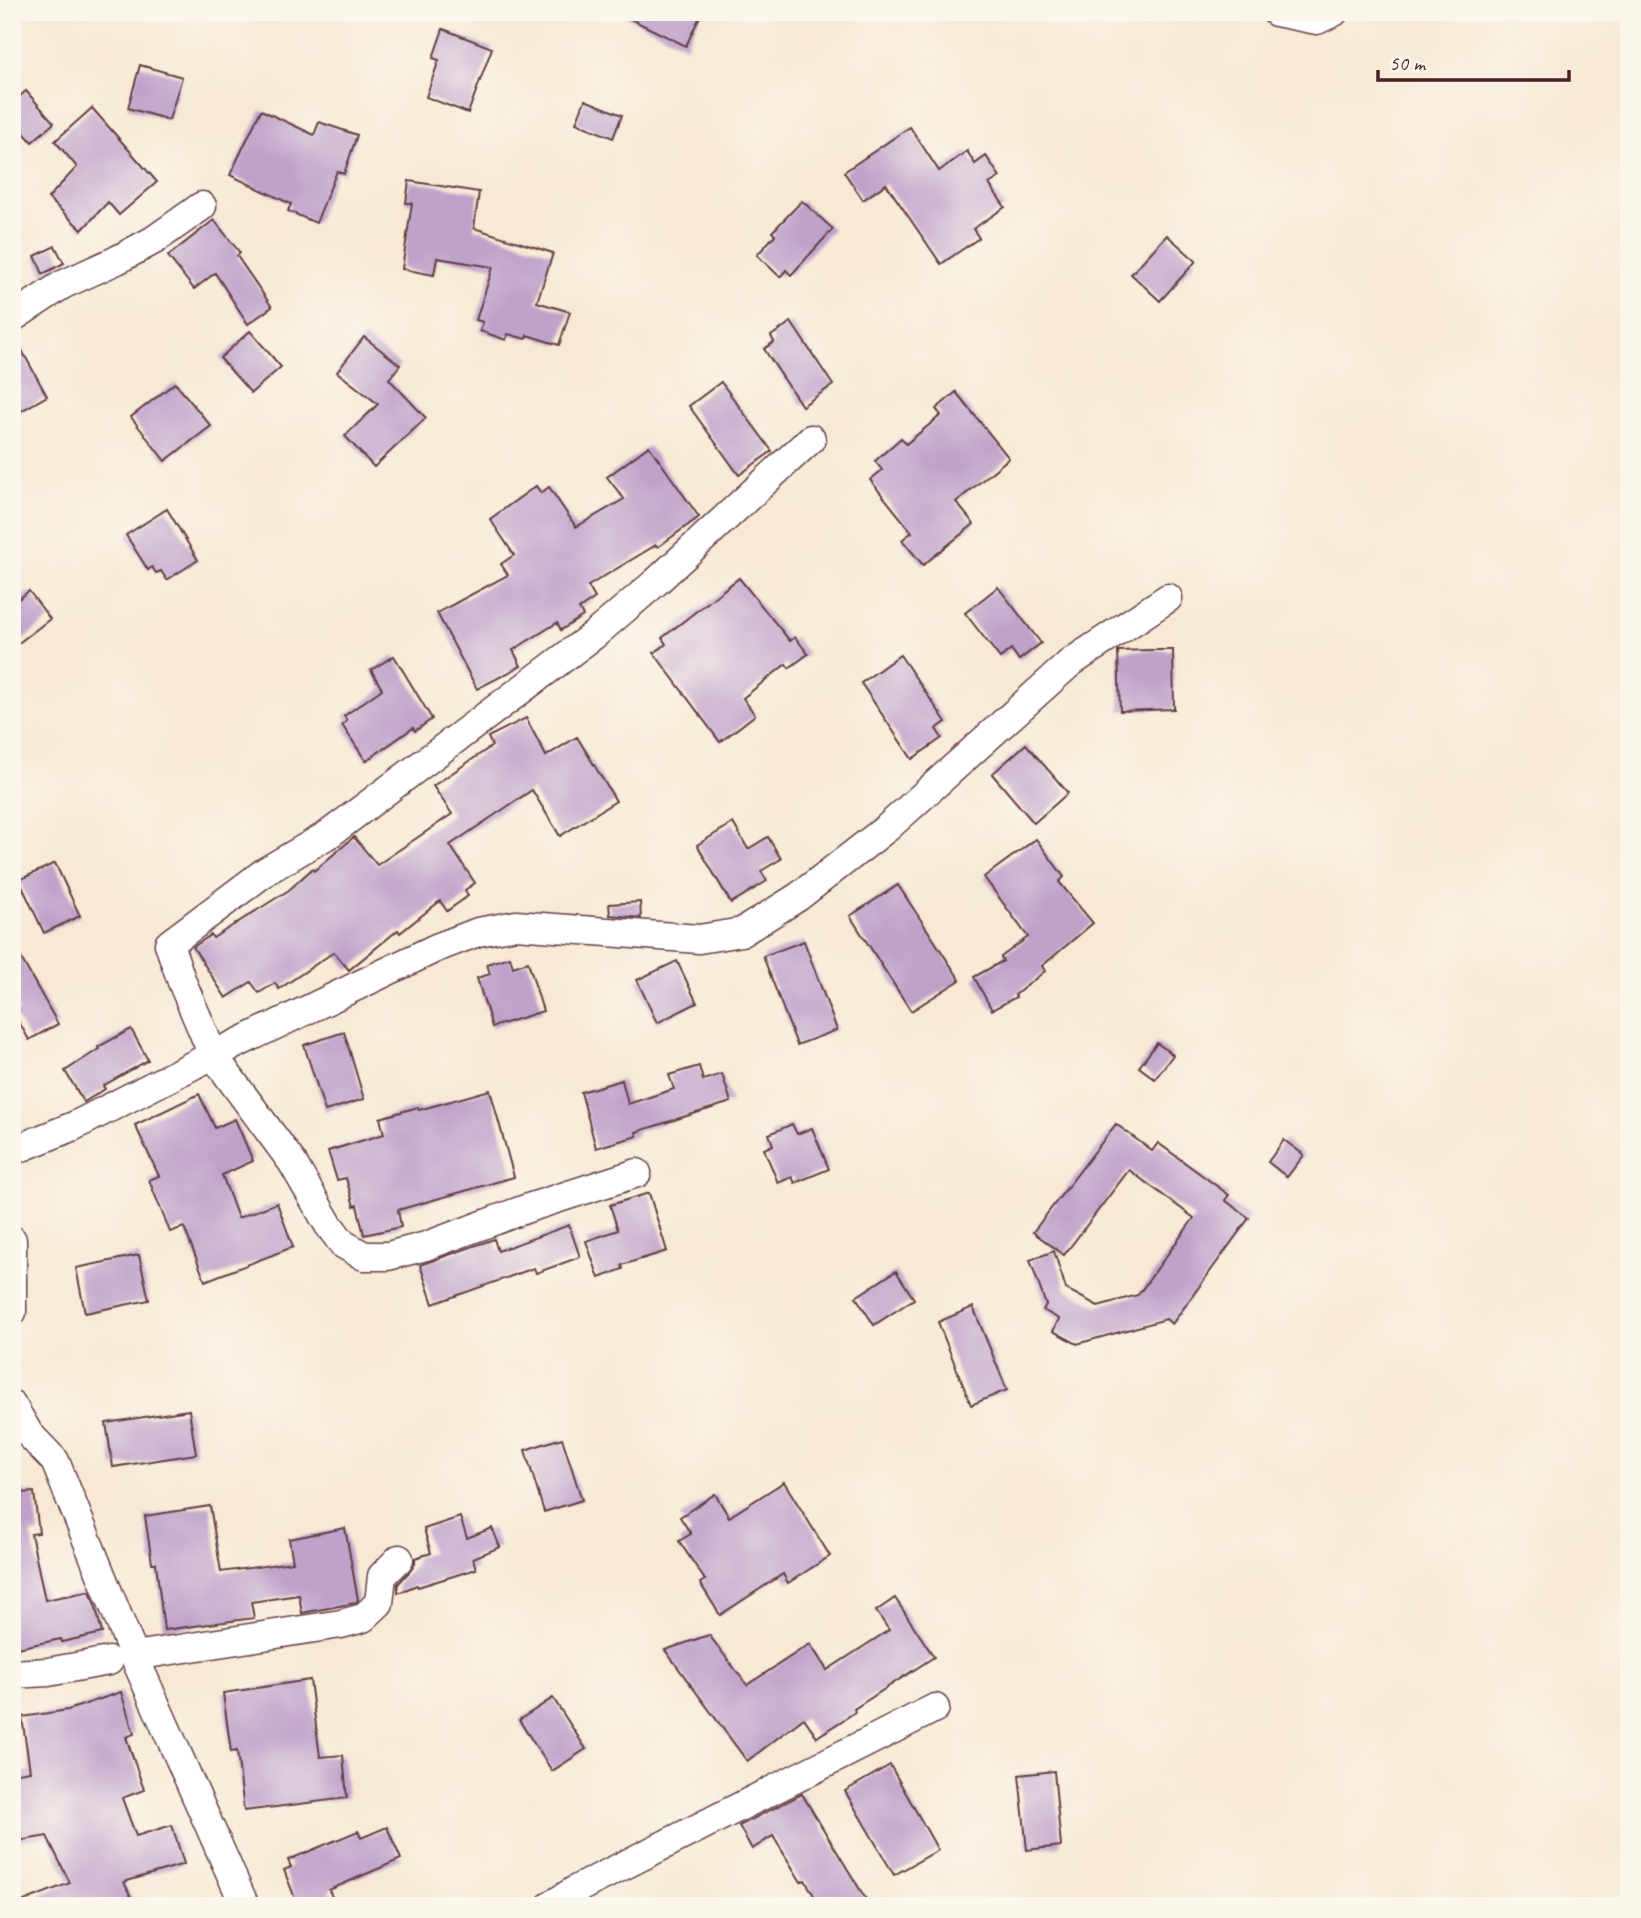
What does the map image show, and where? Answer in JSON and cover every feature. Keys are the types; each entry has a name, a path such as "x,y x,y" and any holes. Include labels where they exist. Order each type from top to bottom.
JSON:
{"street":[{"path":"1276,12 1317,20 1334,12"},
{"path":"12,318 62,285 154,240 202,205"},
{"path":"637,1173 528,1208 426,1246 388,1256 365,1256 343,1244 328,1224 292,1162 214,1055 182,982 169,944 266,871 329,834 594,635 656,582 811,439"},
{"path":"12,1151 74,1126 436,948 478,932 516,925 699,939 741,932 798,897 887,828 1070,663 1168,598"},
{"path":"12,1240 12,1312"},
{"path":"12,1405 29,1434 55,1461 121,1658 245,1906"},
{"path":"12,1674 48,1672 218,1642 314,1629 363,1618 379,1603 382,1576 399,1559"},
{"path":"550,1906 589,1883 935,1709"}],"building":[{"path":"616,12 702,12 686,46"},
{"path":"443,29 492,48 468,113 426,97 439,60 433,58"},
{"path":"140,65 182,77 169,120 128,108"},
{"path":"26,91 54,123 32,142 12,119 12,103"},
{"path":"585,100 622,115 613,138 576,123"},
{"path":"92,108 157,182 119,215 108,202 82,230 48,198 77,167 55,141"},
{"path":"261,110 314,135 319,122 357,135 344,174 337,171 316,223 288,211 291,204 230,175"},
{"path":"910,127 939,171 967,151 975,164 986,156 1000,177 989,184 1005,207 973,229 979,238 941,264 886,184 863,200 844,172"},
{"path":"409,181 479,192 474,228 553,253 537,302 570,312 559,345 527,335 526,339 508,334 506,340 480,331 483,322 476,320 493,267 437,258 434,275 402,269 412,203 406,203"},
{"path":"802,201 833,229 791,275 786,270 780,277 757,255 775,235 772,232"},
{"path":"214,220 240,253 237,256 272,307 248,324 215,273 194,289 168,256"},
{"path":"1167,235 1196,261 1160,301 1131,274"},
{"path":"55,246 64,263 43,274 35,256"},
{"path":"791,322 833,385 802,406 764,349 774,342 771,336"},
{"path":"250,331 281,367 251,393 220,358"},
{"path":"12,335 47,396 12,416"},
{"path":"364,337 400,365 389,379 426,418 374,467 345,436 378,404 337,372"},
{"path":"721,382 772,451 739,475 689,406"},
{"path":"175,383 211,426 165,461 131,417"},
{"path":"956,392 1009,458 956,502 974,524 923,565 902,540 912,532 870,480 882,470 875,461 901,438 906,444 941,415 936,409"},
{"path":"649,446 699,517 658,547 656,545 588,586 595,598 579,609 583,616 561,630 557,623 513,650 521,666 477,689 437,613 508,575 501,564 514,555 490,519 536,486 541,493 549,487 576,527 624,499 607,477"},
{"path":"167,509 198,560 167,580 161,571 156,573 152,567 148,570 126,535"},
{"path":"739,578 790,641 795,637 808,654 789,668 786,664 743,698 755,715 720,742 654,653 666,644 662,638"},
{"path":"998,587 1041,643 1019,660 1011,649 1000,658 965,613"},
{"path":"29,591 50,619 12,648 12,604"},
{"path":"1173,650 1174,709 1120,711 1118,651"},
{"path":"900,655 946,722 936,729 942,738 912,759 861,683"},
{"path":"394,656 432,719 415,731 413,728 366,761 342,725 347,721 344,716 382,689 371,670"},
{"path":"526,718 546,756 577,737 616,801 560,836 532,790 450,845 475,883 465,890 468,896 447,911 440,901 400,933 398,930 349,970 334,952 279,989 275,983 259,993 251,982 226,998 193,947 211,935 213,938 289,890 354,837 377,865 452,814 433,786 492,746 488,737"},
{"path":"1026,744 1068,793 1034,823 992,774"},
{"path":"733,823 748,849 768,837 781,859 761,871 767,881 731,903 697,845"},
{"path":"1036,839 1064,877 1059,882 1093,923 1042,966 1045,971 1015,995 1016,997 992,1010 974,977 1003,961 1001,957 1028,937 984,877"},
{"path":"55,863 80,916 44,933 19,880"},
{"path":"898,885 960,980 911,1011 850,916"},
{"path":"640,902 641,918 610,915 609,904"},
{"path":"804,941 837,1030 797,1045 763,956"},
{"path":"12,942 58,1024 29,1040 14,1013 19,1010 12,998"},
{"path":"510,957 513,967 528,962 543,1011 492,1027 477,978 490,974 487,964"},
{"path":"677,961 697,1003 657,1023 637,980"},
{"path":"131,1029 148,1060 103,1086 105,1089 84,1102 65,1071 99,1049 98,1047"},
{"path":"344,1032 364,1099 325,1111 304,1045"},
{"path":"1157,1043 1173,1055 1155,1079 1139,1067"},
{"path":"699,1066 703,1080 722,1074 731,1102 636,1132 637,1136 596,1148 581,1092 622,1080 628,1104 674,1089 669,1075"},
{"path":"490,1090 514,1177 398,1210 401,1227 364,1235 357,1205 354,1206 346,1178 337,1180 328,1151 384,1134 380,1118"},
{"path":"199,1094 215,1128 235,1119 253,1161 222,1175 238,1218 277,1203 293,1247 205,1281 184,1227 170,1232 149,1180 159,1176 135,1125"},
{"path":"792,1124 797,1134 812,1128 829,1169 795,1183 792,1177 778,1183 764,1149 773,1145 769,1134"},
{"path":"1116,1124 1152,1151 1158,1143 1229,1195 1225,1200 1249,1218 1172,1324 1166,1319 1077,1344 1053,1331 1059,1319 1043,1310 1046,1305 1030,1260 1054,1251 1066,1289 1098,1306 1138,1295 1194,1218 1129,1170 1064,1255 1033,1232"},
{"path":"1284,1140 1304,1155 1287,1177 1268,1162"},
{"path":"649,1193 667,1251 622,1265 623,1269 599,1278 586,1241 618,1230 610,1205"},
{"path":"569,1225 580,1257 536,1273 534,1268 433,1304 420,1265 494,1239 498,1251"},
{"path":"139,1255 149,1300 85,1313 76,1268"},
{"path":"896,1271 914,1299 874,1325 856,1297"},
{"path":"973,1307 1007,1390 971,1405 938,1322"},
{"path":"189,1410 196,1454 113,1467 106,1423"},
{"path":"562,1438 582,1500 544,1512 525,1450"},
{"path":"784,1482 830,1556 788,1583 783,1574 720,1615 700,1583 705,1580 679,1541 691,1534 680,1517 715,1494 729,1517"},
{"path":"21,1486 23,1493 34,1492 39,1533 31,1534 45,1600 90,1591 102,1633 12,1649 12,1487"},
{"path":"210,1506 221,1572 293,1562 289,1539 345,1528 358,1600 355,1603 302,1613 299,1595 251,1602 254,1618 164,1630 156,1563 152,1563 145,1516"},
{"path":"460,1517 467,1538 492,1528 500,1547 473,1558 476,1569 398,1593 398,1584 415,1564 415,1558 431,1553 424,1529"},
{"path":"895,1598 934,1657 854,1709 855,1712 817,1737 804,1718 747,1761 665,1650 709,1635 747,1685 810,1644 827,1670 889,1630 876,1611"},
{"path":"310,1680 320,1757 343,1755 347,1798 244,1811 237,1751 231,1752 223,1693"},
{"path":"121,1692 134,1734 126,1737 144,1790 122,1798 136,1836 172,1825 184,1864 124,1882 135,1906 17,1906 16,1904 70,1883 47,1836 12,1842 12,1774 30,1771 22,1717 68,1710"},
{"path":"553,1698 586,1749 552,1771 519,1720"},
{"path":"890,1765 938,1850 894,1875 845,1791"},
{"path":"1054,1771 1061,1846 1027,1850 1019,1775"},
{"path":"802,1794 870,1906 820,1906 805,1880 801,1882 773,1836 752,1849 739,1826"},
{"path":"387,1827 401,1859 329,1890 336,1906 298,1906 284,1870 291,1867 288,1860 358,1831 361,1838"}]}
